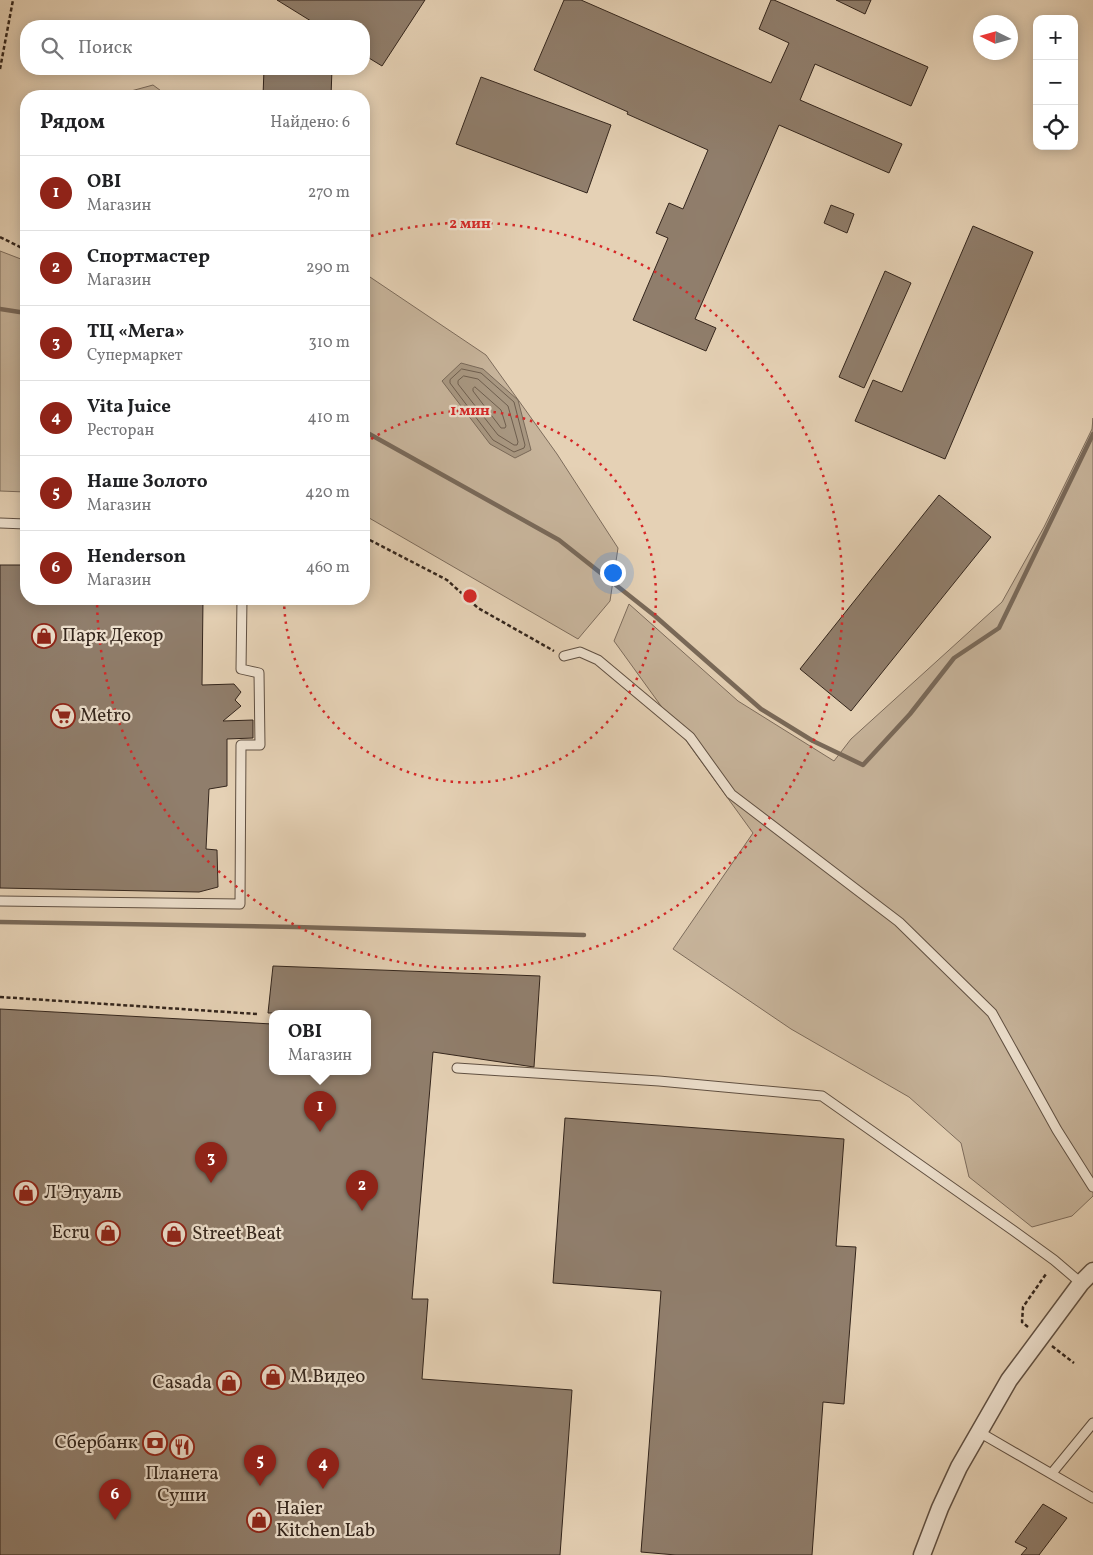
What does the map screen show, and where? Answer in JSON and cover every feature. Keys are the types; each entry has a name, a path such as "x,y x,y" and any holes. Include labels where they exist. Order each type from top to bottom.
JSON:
{"street":[{"path":"922,1555 940,1508 960,1467 1009,1380 1081,1283 1093,1271"}],"lane":[{"path":"0,523 20,524"},
{"path":"0,901 240,904 241,745 260,745 259,673 241,669 242,605"},
{"path":"564,656 580,652 598,660 690,737 731,794 899,922 992,1013 1057,1130 1093,1187"},
{"path":"457,1068 659,1081 822,1096 1014,1231 1054,1260 1081,1283"},
{"path":"1052,1474 1093,1423"},
{"path":"979,1432 1093,1498"}],"path":[{"path":"0,69 13,0"},
{"path":"0,237 20,247"},
{"path":"370,539 447,580 478,608 564,656"},
{"path":"0,997 258,1014"}],"shaded area":[{"path":"153,85 160,90 135,90"},
{"path":"0,251 20,259 20,492 0,491"},
{"path":"370,277 486,355 557,454 618,548 610,601 578,639 370,518"},
{"path":"1093,418 1093,1196 1072,1216 1032,1227 969,1177 961,1143 909,1097 791,1029 673,949 753,833 614,641 629,604 738,701 834,761 851,739 1002,602 1044,527 1092,429"}],"water":[{"path":"461,363 483,369 518,400 531,450 515,458 490,444 442,381"}],"building":[{"path":"277,0 425,0 382,66 370,59 370,20 309,20"},
{"path":"564,0 581,0 771,83 789,43 759,29 771,0 928,67 911,106 815,64 800,100 902,144 889,173 779,125 695,319 716,328 706,351 633,320 668,238 656,233 669,203 683,209 708,150 534,70"},
{"path":"836,0 871,0 865,14"},
{"path":"264,75 332,75 331,90 263,90"},
{"path":"481,77 611,125 587,193 456,144"},
{"path":"831,205 854,214 847,233 824,223"},
{"path":"973,226 1033,252 945,459 855,421 873,380 902,392"},
{"path":"885,271 911,283 864,388 839,377"},
{"path":"939,495 991,537 851,711 800,669"},
{"path":"0,565 20,565 20,605 203,605 202,685 234,684 241,692 235,700 241,706 223,721 253,720 253,738 227,739 227,786 209,789 206,849 217,850 218,887 199,892 0,888"},
{"path":"273,966 540,976 534,1067 433,1052 412,1299 428,1299 422,1379 572,1390 560,1555 0,1555 0,1009 269,1024 269,1075 371,1075 371,1010 269,1010 268,1013"},
{"path":"565,1118 844,1139 836,1246 856,1247 844,1404 823,1402 812,1555 676,1555 641,1552 661,1291 553,1283"},
{"path":"1043,1504 1067,1518 1039,1555 1021,1555 1027,1548 1015,1542"}],"waterway":[{"path":"0,309 20,312"},
{"path":"370,434 559,540 655,616 761,709 813,741 863,765 910,714 954,658 999,628 1093,434"},
{"path":"0,922 295,927 584,935"}],"place":[{"name":"Парк Декор","path":"44,636"},
{"name":"Metro","path":"63,716"},
{"name":"OBI","path":"320,1132"},
{"name":"ТЦ «Мега»","path":"211,1183"},
{"name":"Л'Этуаль","path":"26,1193"},
{"name":"Спортмастер","path":"362,1211"},
{"name":"Ecru","path":"108,1233"},
{"name":"Street Beat","path":"174,1234"},
{"name":"М.Видео","path":"273,1377"},
{"name":"Casada","path":"229,1383"},
{"name":"Сбербанк","path":"155,1443"},
{"name":"Планета Суши","path":"182,1447"},
{"name":"Наше Золото","path":"260,1486"},
{"name":"Vita Juice","path":"323,1489"},
{"name":"Henderson","path":"115,1520"},
{"name":"Haier Kitchen Lab","path":"259,1520"}]}
